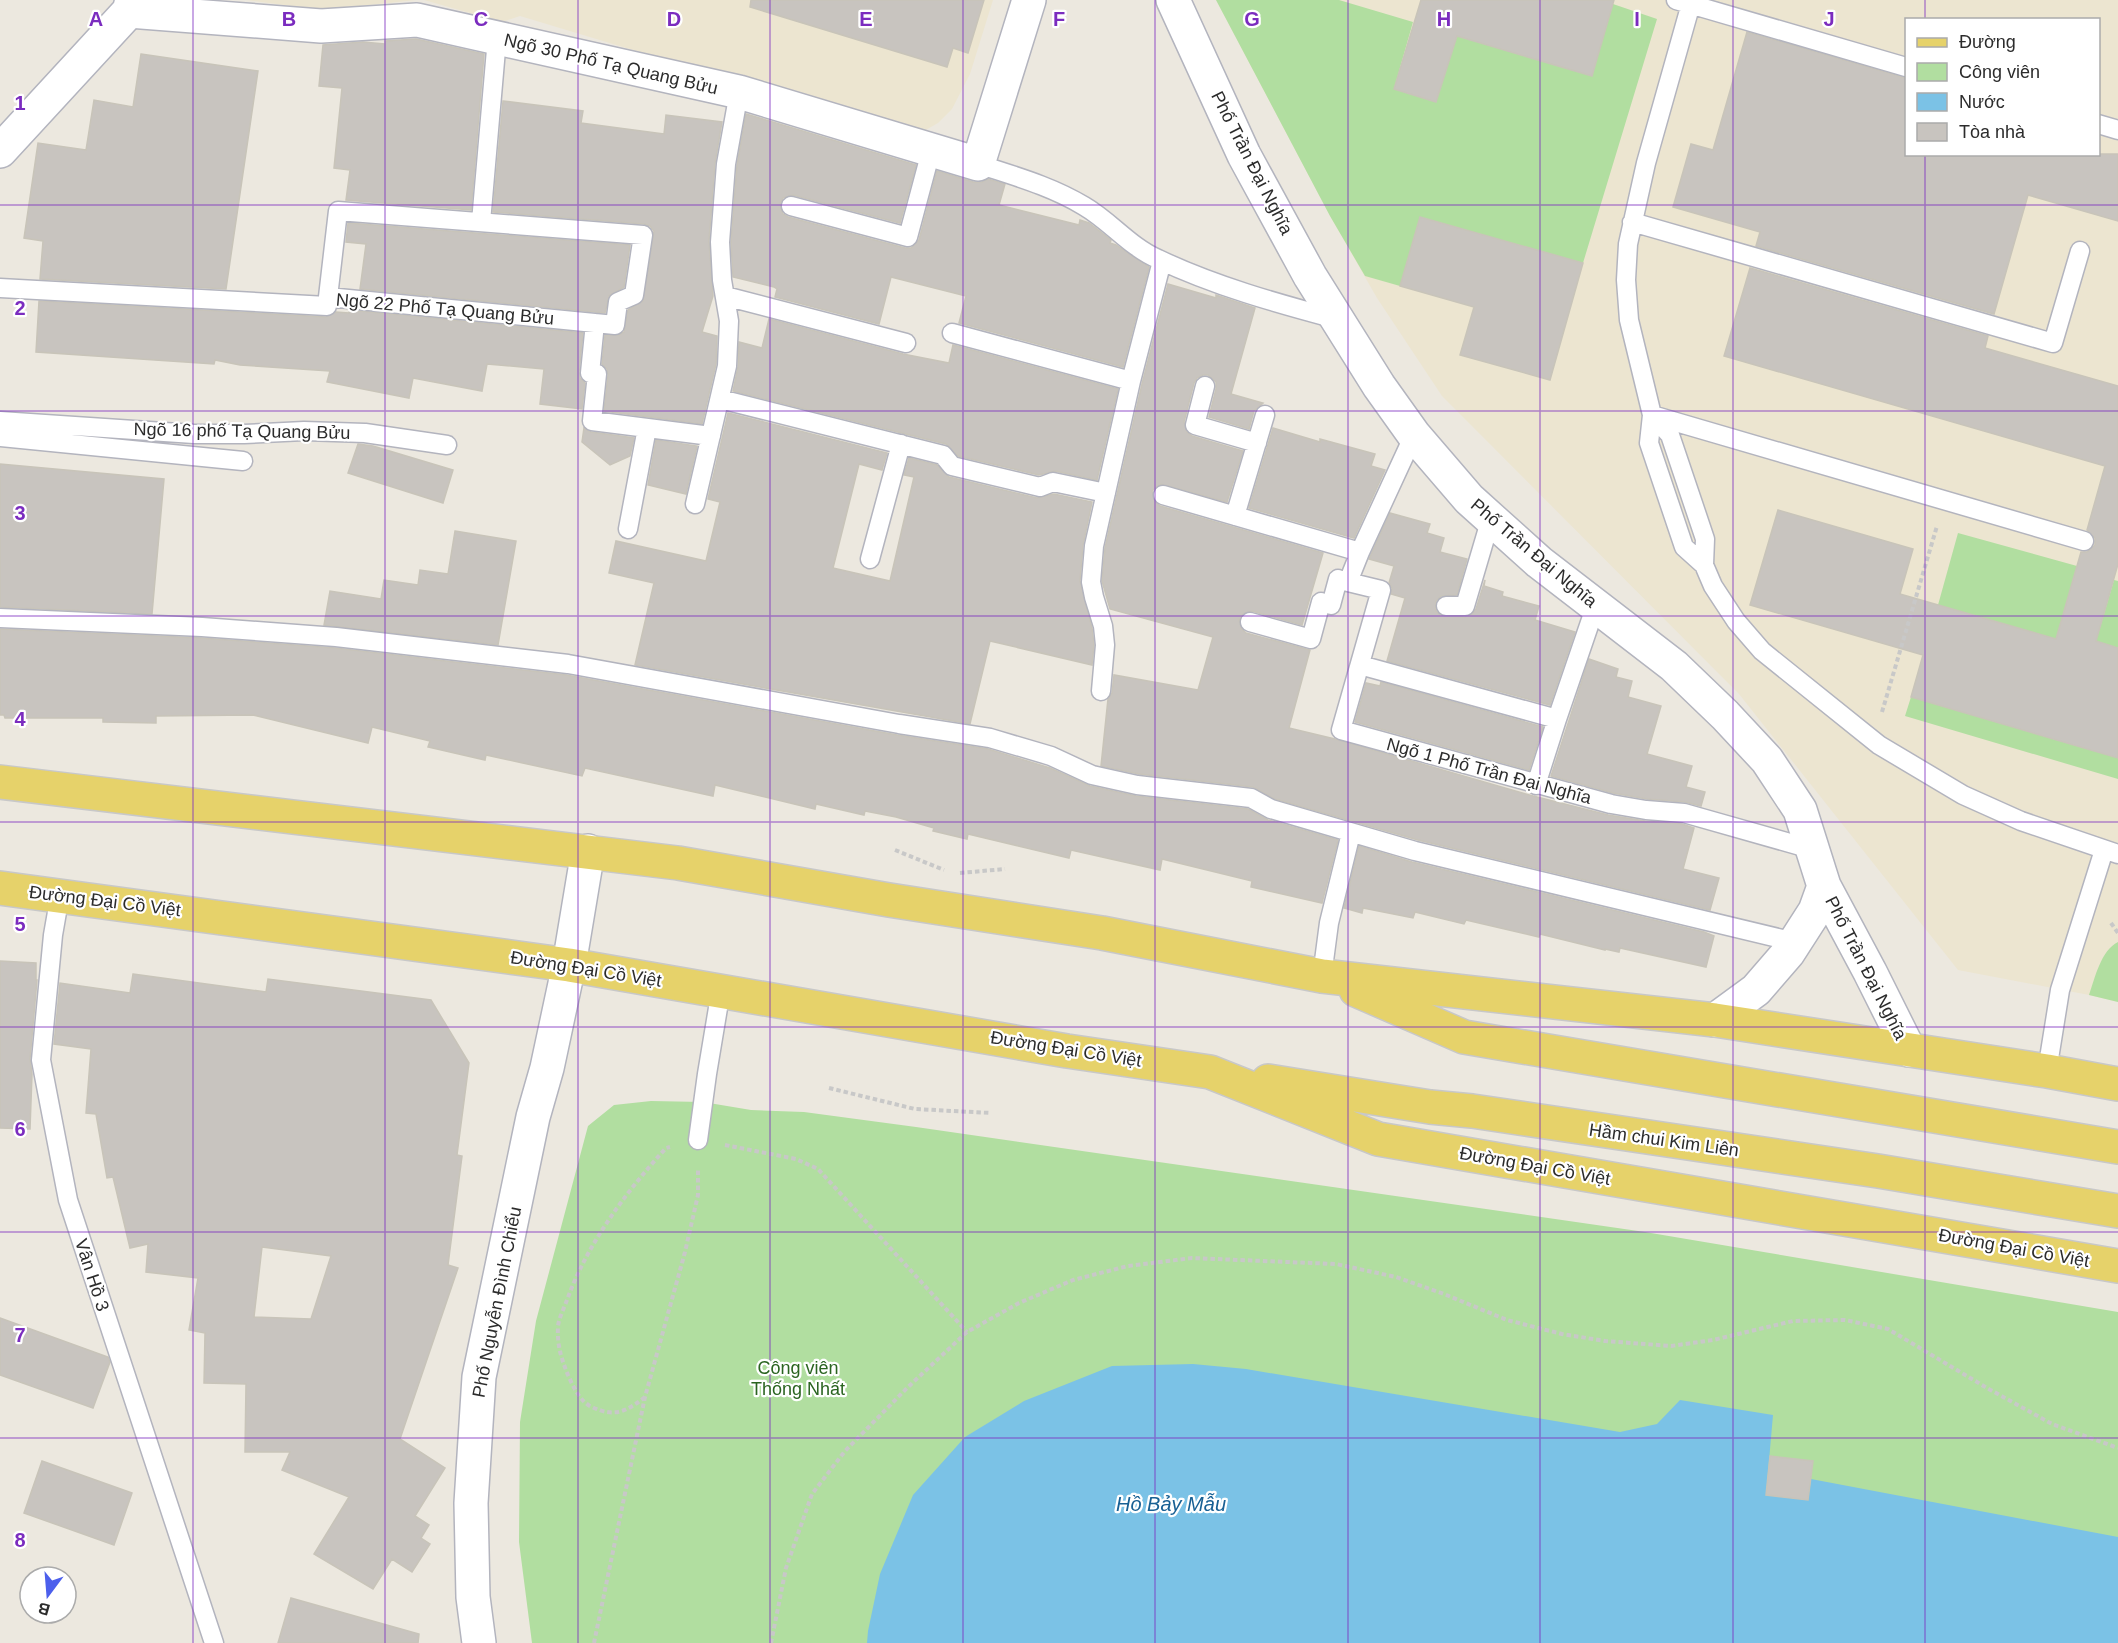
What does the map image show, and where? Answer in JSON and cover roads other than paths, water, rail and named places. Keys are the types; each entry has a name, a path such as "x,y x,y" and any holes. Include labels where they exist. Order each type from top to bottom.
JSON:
{"main road":[{"path":"0,782 678,863 889,900 1102,933 1322,976 1715,1020 2118,1084"},
{"name":"Đường Đại Cồ Việt","path":"0,888 569,965 1067,1051 1210,1072 1378,1139 2118,1266"},
{"path":"1322,976 1464,1036 2118,1147"},
{"name":"Hầm chui Kim Liên","path":"1210,1072 1430,1107 1472,1111 1878,1171 2118,1211"}],"street":[{"path":"978,164 1029,0"},
{"name":"Phố Trần Đại Nghĩa","path":"1173,0 1244,156 1310,276 1379,386 1414,435 1469,499 1539,562 1674,666 1767,760 1800,810 1824,886 1909,1050"},
{"path":"0,151 130,6"},
{"name":"Ngõ 30 Phố Tạ Quang Bửu","path":"130,6 321,26 417,20 739,92 978,164"},
{"name":"Phố Nguyễn Đình Chiểu","path":"479,1643 473,1597 471,1503 479,1377 533,1117 547,1068 569,965 588,851"},
{"name":"Phố Trần Đại Nghĩa","path":"1715,1020 1756,990 1795,942 1815,911 1824,886"}],"lane":[{"path":"1905,68 1687,1 1632,222 1626,280 1629,320 1652,416 1670,435 1705,539 1704,565 1713,586 1730,612 1762,651 1874,741 1904,762 1963,795 2021,821 2111,852 2060,990 2047,1071"},
{"path":"328,297 338,211 481,222 497,38"},
{"path":"695,504 727,366 729,321 722,280 720,242 726,164 739,92"},
{"path":"2100,125 2118,130"},
{"path":"791,206 908,237 931,151"},
{"name":"Ngõ 30 Phố Tạ Quang Bửu","path":"978,164 1055,189 1086,207 1136,246 1162,261 1244,292 1337,319"},
{"name":"Ngõ 22 Phố Tạ Quang Bửu","path":"0,288 327,306 328,297 615,325 618,302 634,295 643,235 481,222"},
{"path":"1632,222 2053,343 2080,251"},
{"path":"1101,691 1105,645 1103,626 1094,597 1091,566 1131,381 1162,261"},
{"path":"725,296 906,343"},
{"path":"595,323 590,373 597,374 592,421 711,436"},
{"path":"952,333 1131,381"},
{"path":"1205,386 1195,425 1257,443"},
{"path":"720,399 943,454 952,466 963,469 1040,487 1053,482 1106,493"},
{"path":"1235,516 1265,415"},
{"path":"1652,416 2084,541"},
{"name":"Ngõ 16 phố Tạ Quang Bửu","path":"0,421 194,434 304,431 365,433 447,445"},
{"path":"628,529 647,428"},
{"path":"1250,622 1311,639 1321,602 1331,605 1338,579 1348,582 1414,435"},
{"path":"0,437 243,461"},
{"path":"870,559 901,444"},
{"path":"1163,495 1360,552"},
{"path":"1446,606 1464,606 1491,518"},
{"name":"Ngõ 1 Phố Trần Đại Nghĩa","path":"1348,582 1381,590 1341,730 1611,804 1684,813 1811,849"},
{"path":"1536,785 1596,605"},
{"path":"0,618 202,627 336,637 568,664 899,724 990,738 1051,756 1092,775 1137,785 1251,798 1271,809 1415,851 1795,942"},
{"path":"1360,665 1557,719"},
{"path":"1322,976 1329,923 1351,833"},
{"name":"Vân Hồ 3","path":"60,895 53,935 41,1060 68,1200 214,1643"},
{"path":"699,1140 721,990"}],"water":[{"name":"Hồ Bảy Mẫu","path":"1193,1364 1246,1369 1620,1432 1657,1424 1680,1400 1773,1415 1766,1495 1808,1500 1811,1479 2118,1537 2118,1643 867,1643 880,1574 913,1495 965,1437 1024,1401 1112,1366"}],"park label":[{"name":"Công viên Thống Nhất","path":"798,1378"}]}
